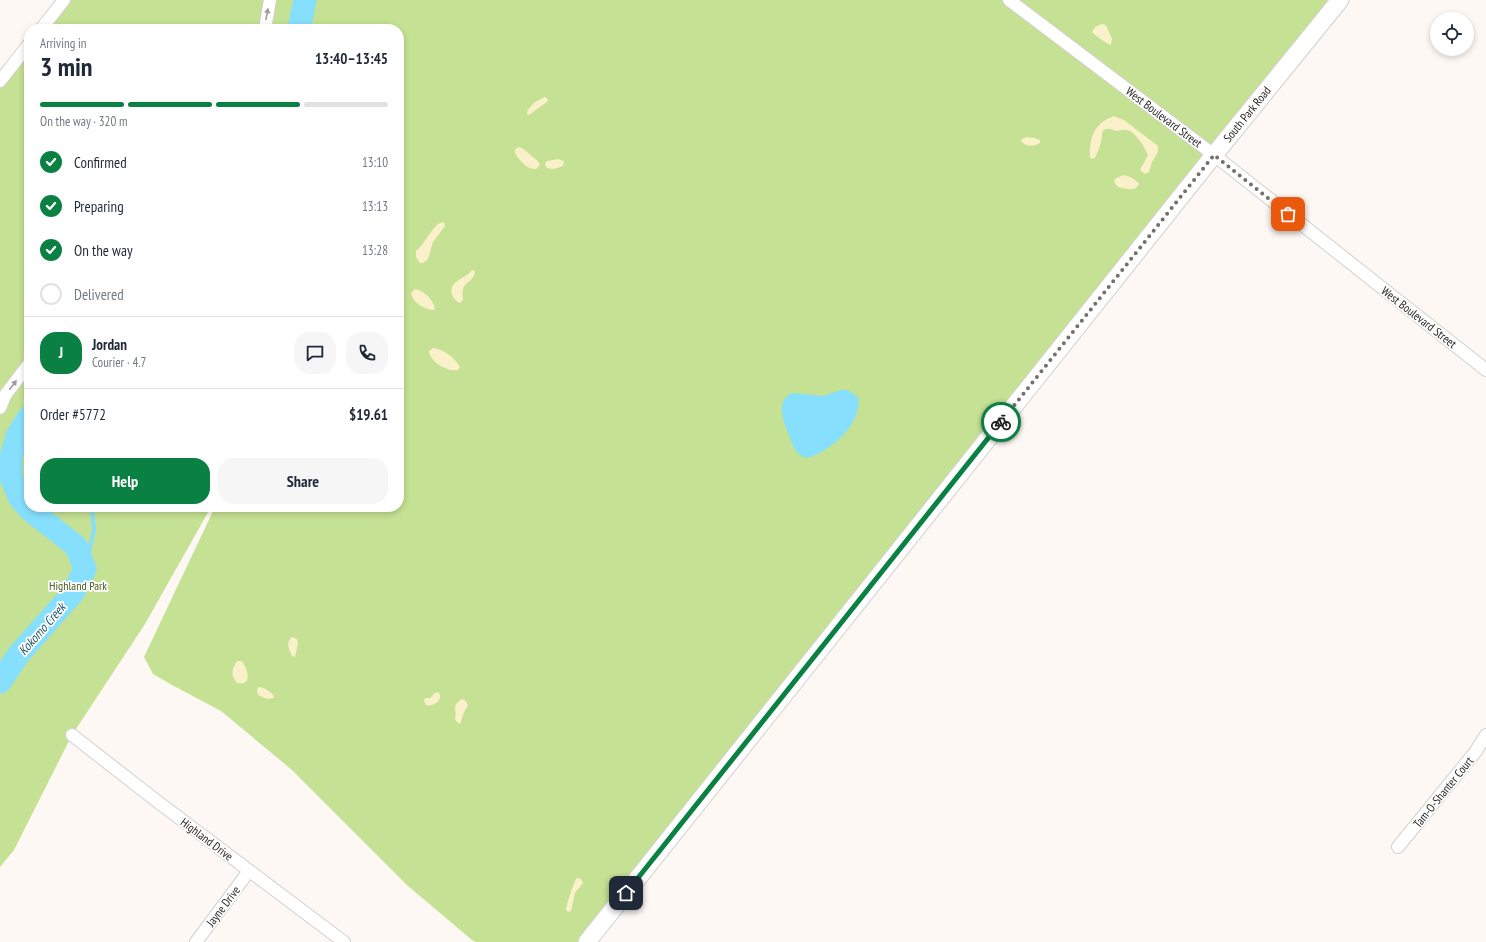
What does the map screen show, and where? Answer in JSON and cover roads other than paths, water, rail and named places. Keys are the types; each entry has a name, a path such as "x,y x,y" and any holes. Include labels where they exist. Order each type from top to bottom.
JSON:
{"street":[{"path":"45,24 64,0"},
{"path":"266,24 270,0"},
{"name":"West Boulevard Street","path":"1009,0 1214,155 1486,370"},
{"name":"South Park Road","path":"587,942 1214,155 1340,0"},
{"path":"0,81 24,50"},
{"path":"0,408 6,394 24,371"},
{"name":"Highland Drive","path":"72,735 158,802 344,942"},
{"name":"Tam-O-Shanter Court","path":"1398,847 1476,751 1486,735"},
{"name":"Jayne Drive","path":"196,942 249,871"}],"water":[{"path":"841,390 847,390 858,397 858,407 850,426 835,443 825,450 807,458 801,455 794,448 783,419 782,407 787,396 793,393 823,396"}],"waterway":[{"name":"Kokomo Creek","path":"300,24 305,0"},
{"name":"Kokomo Creek","path":"24,425 17,436 11,457 11,477 19,497 24,503"},
{"name":"Kokomo Creek","path":"0,682 19,654 73,593 85,569 76,546 33,512"},
{"path":"85,569 94,530 92,512"}],"park label":[{"name":"Highland Park","path":"78,585"}]}
